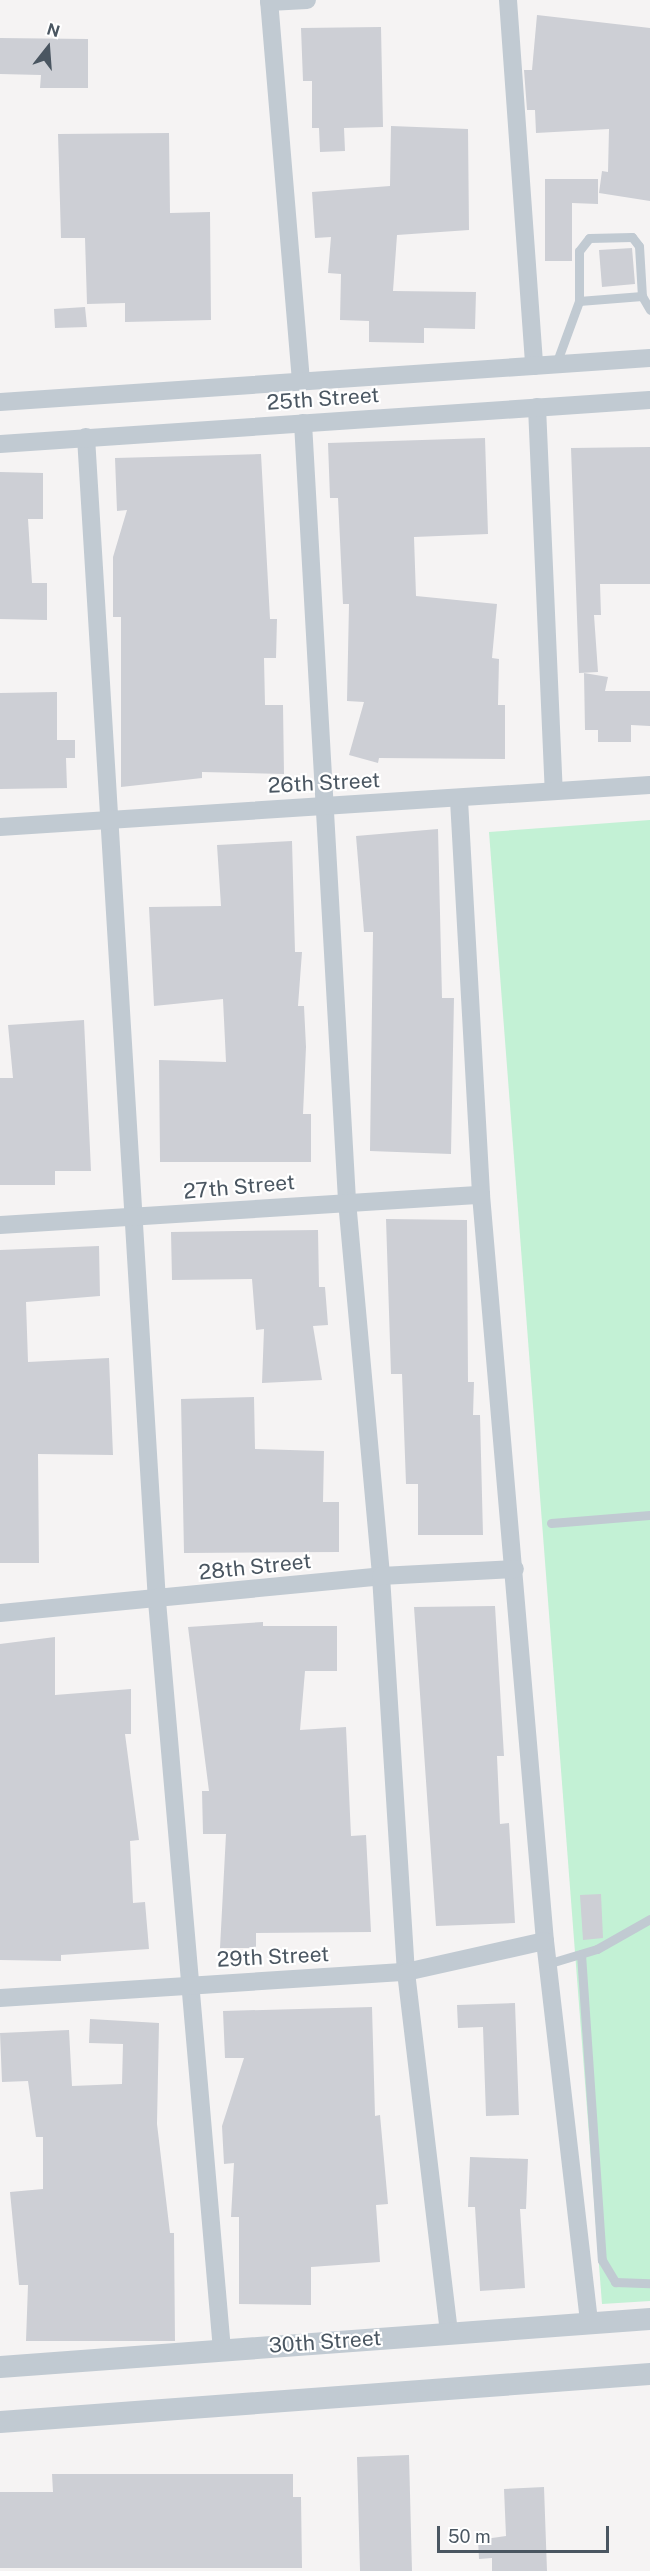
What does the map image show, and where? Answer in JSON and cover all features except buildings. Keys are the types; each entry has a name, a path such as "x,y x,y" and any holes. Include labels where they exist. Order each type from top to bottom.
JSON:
{"street":[{"path":"301,382 269,1 307,0"},
{"path":"508,0 534,366"},
{"name":"25th Street","path":"0,402 650,358"},
{"name":"25th Street","path":"0,444 650,400"},
{"path":"537,407 554,790"},
{"path":"303,423 327,805 347,1201 381,1576 406,1972 449,2333"},
{"path":"86,437 111,817 156,1601 222,2350"},
{"name":"26th Street","path":"0,827 111,817 459,800 554,790 650,785"},
{"path":"459,800 481,1195 515,1569 547,1964 589,2323"},
{"name":"27th Street","path":"0,1225 135,1218 347,1201 481,1195"},
{"name":"28th Street","path":"0,1613 156,1601 381,1576 515,1569"},
{"name":"29th Street","path":"0,1998 189,1984 406,1972 545,1941"},
{"name":"30th Street","path":"0,2367 650,2319"},
{"path":"0,2422 650,2374"}],"lane":[{"path":"556,364 579,301 579,252 589,237 632,237 639,246 642,296 650,310"},
{"path":"579,301 642,296"},
{"path":"551,1523 650,1515"},
{"path":"547,1964 581,1954 650,1919"},
{"path":"581,1954 602,2260 615,2282 650,2283"}],"green space":[{"path":"650,820 650,2301 602,2304 489,832"}]}
